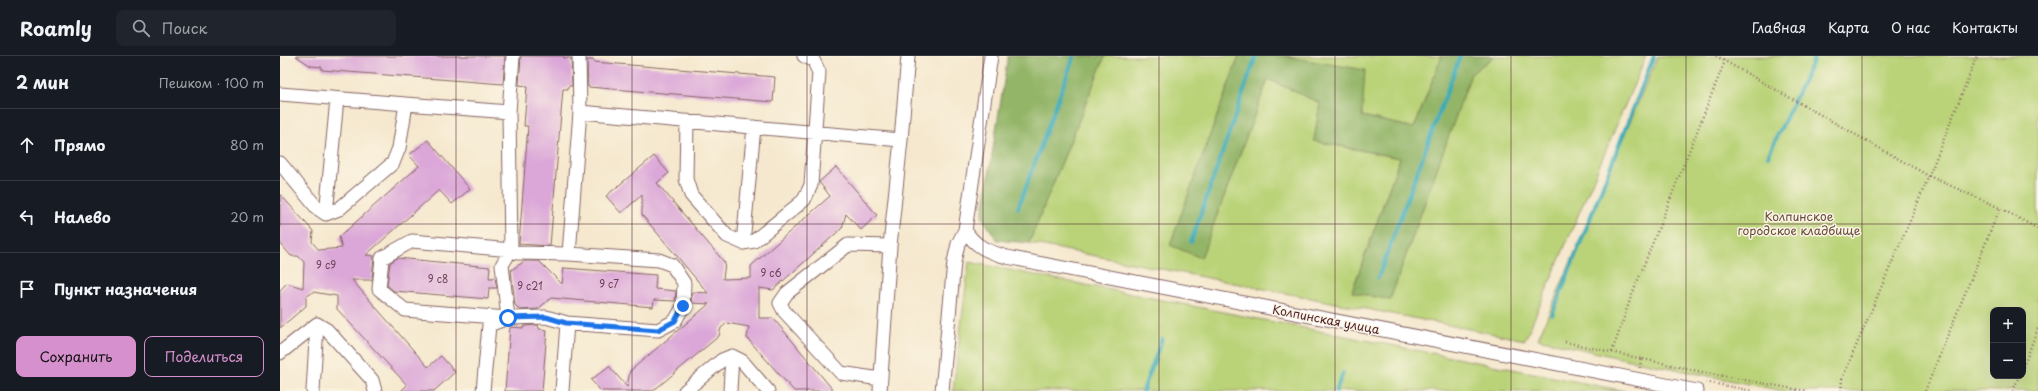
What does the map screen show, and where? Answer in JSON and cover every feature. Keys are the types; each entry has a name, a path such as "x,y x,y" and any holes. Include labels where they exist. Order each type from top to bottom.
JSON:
{"street":[{"path":"508,318 502,265 511,250 509,112 513,56"},
{"path":"569,254 580,112 579,56"},
{"path":"687,121 686,179 691,194 727,236 743,243 754,240 804,200 812,185 819,72 813,60 804,56"},
{"path":"890,246 848,245 786,293 780,303 784,311 842,372 880,385 890,246 902,140 908,56"},
{"path":"942,391 954,262 958,244 965,230 991,56"},
{"path":"280,94 509,112"},
{"path":"326,214 337,99"},
{"path":"326,214 339,209 393,163 399,148 406,104"},
{"path":"580,112 902,140"},
{"path":"743,243 754,127"},
{"path":"280,163 317,208 326,214"},
{"name":"Колпинская улица","path":"965,230 977,245 987,251 1007,257 1697,391"},
{"path":"412,241 511,250 518,253 569,254 659,260 672,265 684,283 683,306 675,321 658,330 566,323 546,317 508,318 406,310 379,289 382,258 412,241"},
{"path":"483,391 489,325 508,318"},
{"path":"562,391 566,323"},
{"path":"280,353 318,324"},
{"path":"313,391 318,324"},
{"path":"318,324 327,330 372,380 375,391"},
{"path":"730,391 732,356"},
{"path":"685,391 722,360 732,356 742,361 768,391"}],"path":[{"path":"1716,56 1929,176 2000,208 2038,229"},
{"path":"1841,391 1842,379 1929,176 1977,56"},
{"path":"1612,352 1633,293 1725,61"},
{"path":"1924,391 2000,208"},
{"path":"2026,359 2038,328"},
{"path":"1565,342 1805,391"},
{"path":"1640,369 1642,358"},
{"path":"2014,391 2018,379"}],"green space":[{"path":"1008,56 1105,56 1029,243 997,240 982,217"},
{"path":"1105,56 1239,56 1170,245 1201,257 1268,79 1320,103 1314,141 1400,158 1352,291 1390,300 1471,73 1494,56 1646,56 1525,340 1029,243"},
{"path":"1239,56 1282,56 1365,70 1362,116 1414,128 1442,56 1494,56 1471,74 1390,300 1352,292 1400,158 1314,141 1320,103 1268,79 1201,258 1170,245"},
{"path":"1282,56 1442,56 1414,128 1362,116"},
{"name":"Колпинское городское кладбище","path":"1658,56 2038,56 2038,391 1783,391 1611,356 1538,339"},
{"path":"969,262 1624,391 953,391"}],"building":[{"path":"296,56 505,56 503,84 322,70 322,67 311,66"},
{"path":"521,56 564,56 564,58 571,58 572,86 568,86 568,89 563,89 550,246 519,244 528,126 524,126 527,86 519,85"},
{"path":"587,60 594,60 594,62 775,77 773,102 588,87"},
{"path":"428,140 470,189 452,204 439,190 366,255 374,256 372,280 352,280 428,367 441,356 455,372 434,391 401,391 407,385 337,309 337,296 313,292 306,297 306,306 280,328 280,290 287,283 303,288 304,262 298,256 291,256 280,243 280,194 313,231 312,242 319,250 342,248 339,237 419,166 409,155"},
{"path":"654,156 669,173 657,183 725,263 723,279 751,278 751,266 830,196 819,182 836,167 877,215 861,230 846,214 842,228 773,290 759,288 759,318 773,318 834,391 794,391 747,338 749,327 727,323 721,328 719,336 653,391 601,391 591,380 609,366 627,387 630,371 709,304 691,303 692,292 708,293 642,215 642,195 621,213 606,196"},
{"path":"397,258 490,267 489,278 495,278 497,288 489,288 488,299 394,291 387,285 390,263"},
{"path":"525,261 539,261 562,284 564,268 656,275 655,289 676,291 675,301 654,300 653,307 551,298 538,309 520,310 515,305 511,270"},
{"path":"538,325 539,329 547,330 542,391 505,391 510,327 524,328 524,326"}],"waterway":[{"path":"1018,208 1074,56"},
{"path":"1191,242 1256,56"},
{"path":"1378,278 1460,56"},
{"path":"1552,315 1654,56"},
{"path":"1768,156 1815,56"},
{"path":"1143,391 1162,339"},
{"path":"1336,391 1343,373"}],"route":[{"path":"508,318 546,317 566,323 658,330 675,321 683,306"}]}
